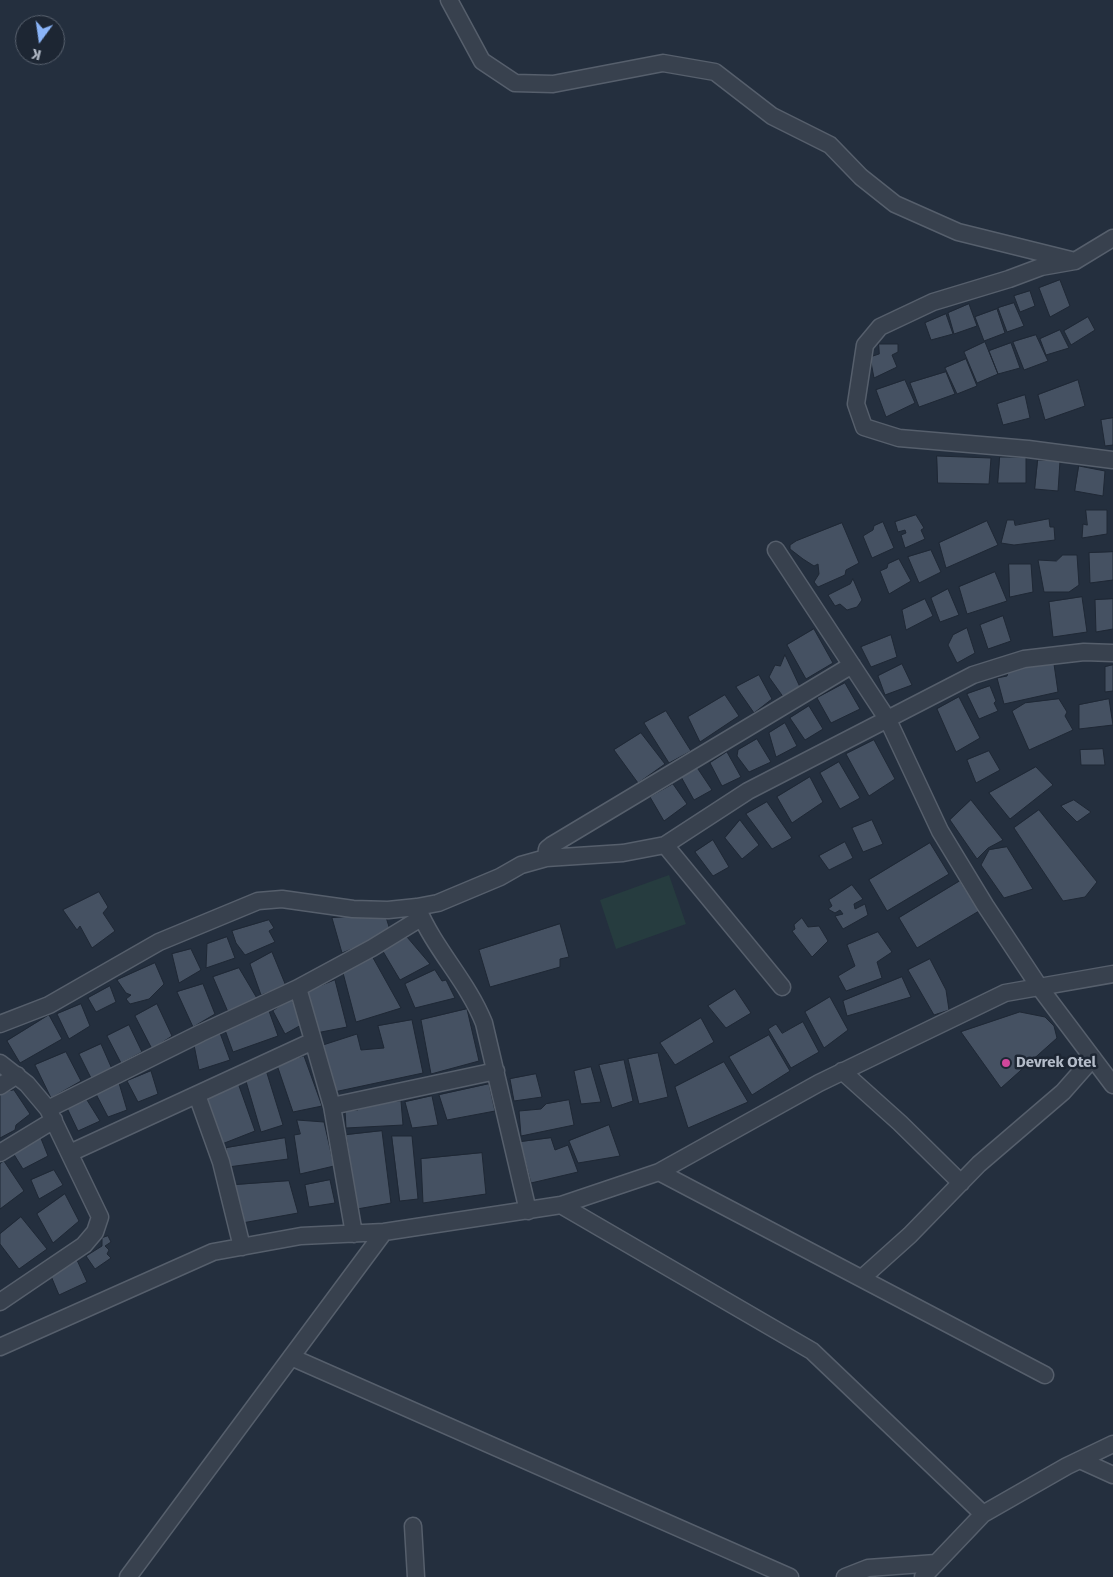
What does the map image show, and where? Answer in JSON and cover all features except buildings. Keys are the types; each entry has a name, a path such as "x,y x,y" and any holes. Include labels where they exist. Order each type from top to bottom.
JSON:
{"street":[{"path":"450,0 482,61 515,83 553,84 663,63 715,72 772,116 830,145 861,177 895,204 958,232 1075,261"},
{"path":"1113,238 1075,261 1041,267 1009,280 933,302 880,327 865,345 856,404 864,427 899,438 1028,449 1113,460"},
{"path":"776,550 888,720 940,831 985,905 1040,988 1113,1086"},
{"path":"0,1153 51,1115 201,1033 298,988 372,948 419,912 438,902 500,877 521,866 546,858 623,853 665,845 748,791 888,720 929,696 995,666 1041,657 1084,652 1113,653"},
{"path":"546,858 547,849 552,844 852,665"},
{"path":"665,845 782,988"},
{"path":"0,1024 49,1005 159,942 258,901 282,899 353,909 419,912"},
{"path":"419,912 480,1012 496,1071 528,1211"},
{"path":"0,1347 213,1252 301,1236 384,1232 562,1205 659,1172 842,1071 1005,993 1113,974"},
{"path":"298,988 332,1106 354,1234"},
{"path":"70,1153 313,1042"},
{"path":"862,1278 910,1235 979,1164 1063,1092 1093,1058"},
{"path":"0,1063 17,1075 38,1096 51,1115 99,1212 98,1226 89,1240 0,1302"},
{"path":"332,1106 496,1071"},
{"path":"842,1071 900,1123 961,1183"},
{"path":"0,1086 17,1075"},
{"path":"197,1095 221,1162 242,1247"},
{"path":"659,1172 1044,1375"},
{"path":"562,1205 812,1351 983,1514"},
{"path":"128,1577 384,1232"},
{"path":"291,1357 790,1577"},
{"path":"923,1577 983,1514 1080,1460 1113,1444"},
{"path":"1080,1460 1113,1475"},
{"path":"413,1526 416,1577"},
{"path":"845,1577 868,1568 936,1563"}],"green space":[{"path":"669,875 686,924 616,949 600,900"}],"place":[{"name":"Devrek Otel","path":"1006,1063"}]}
